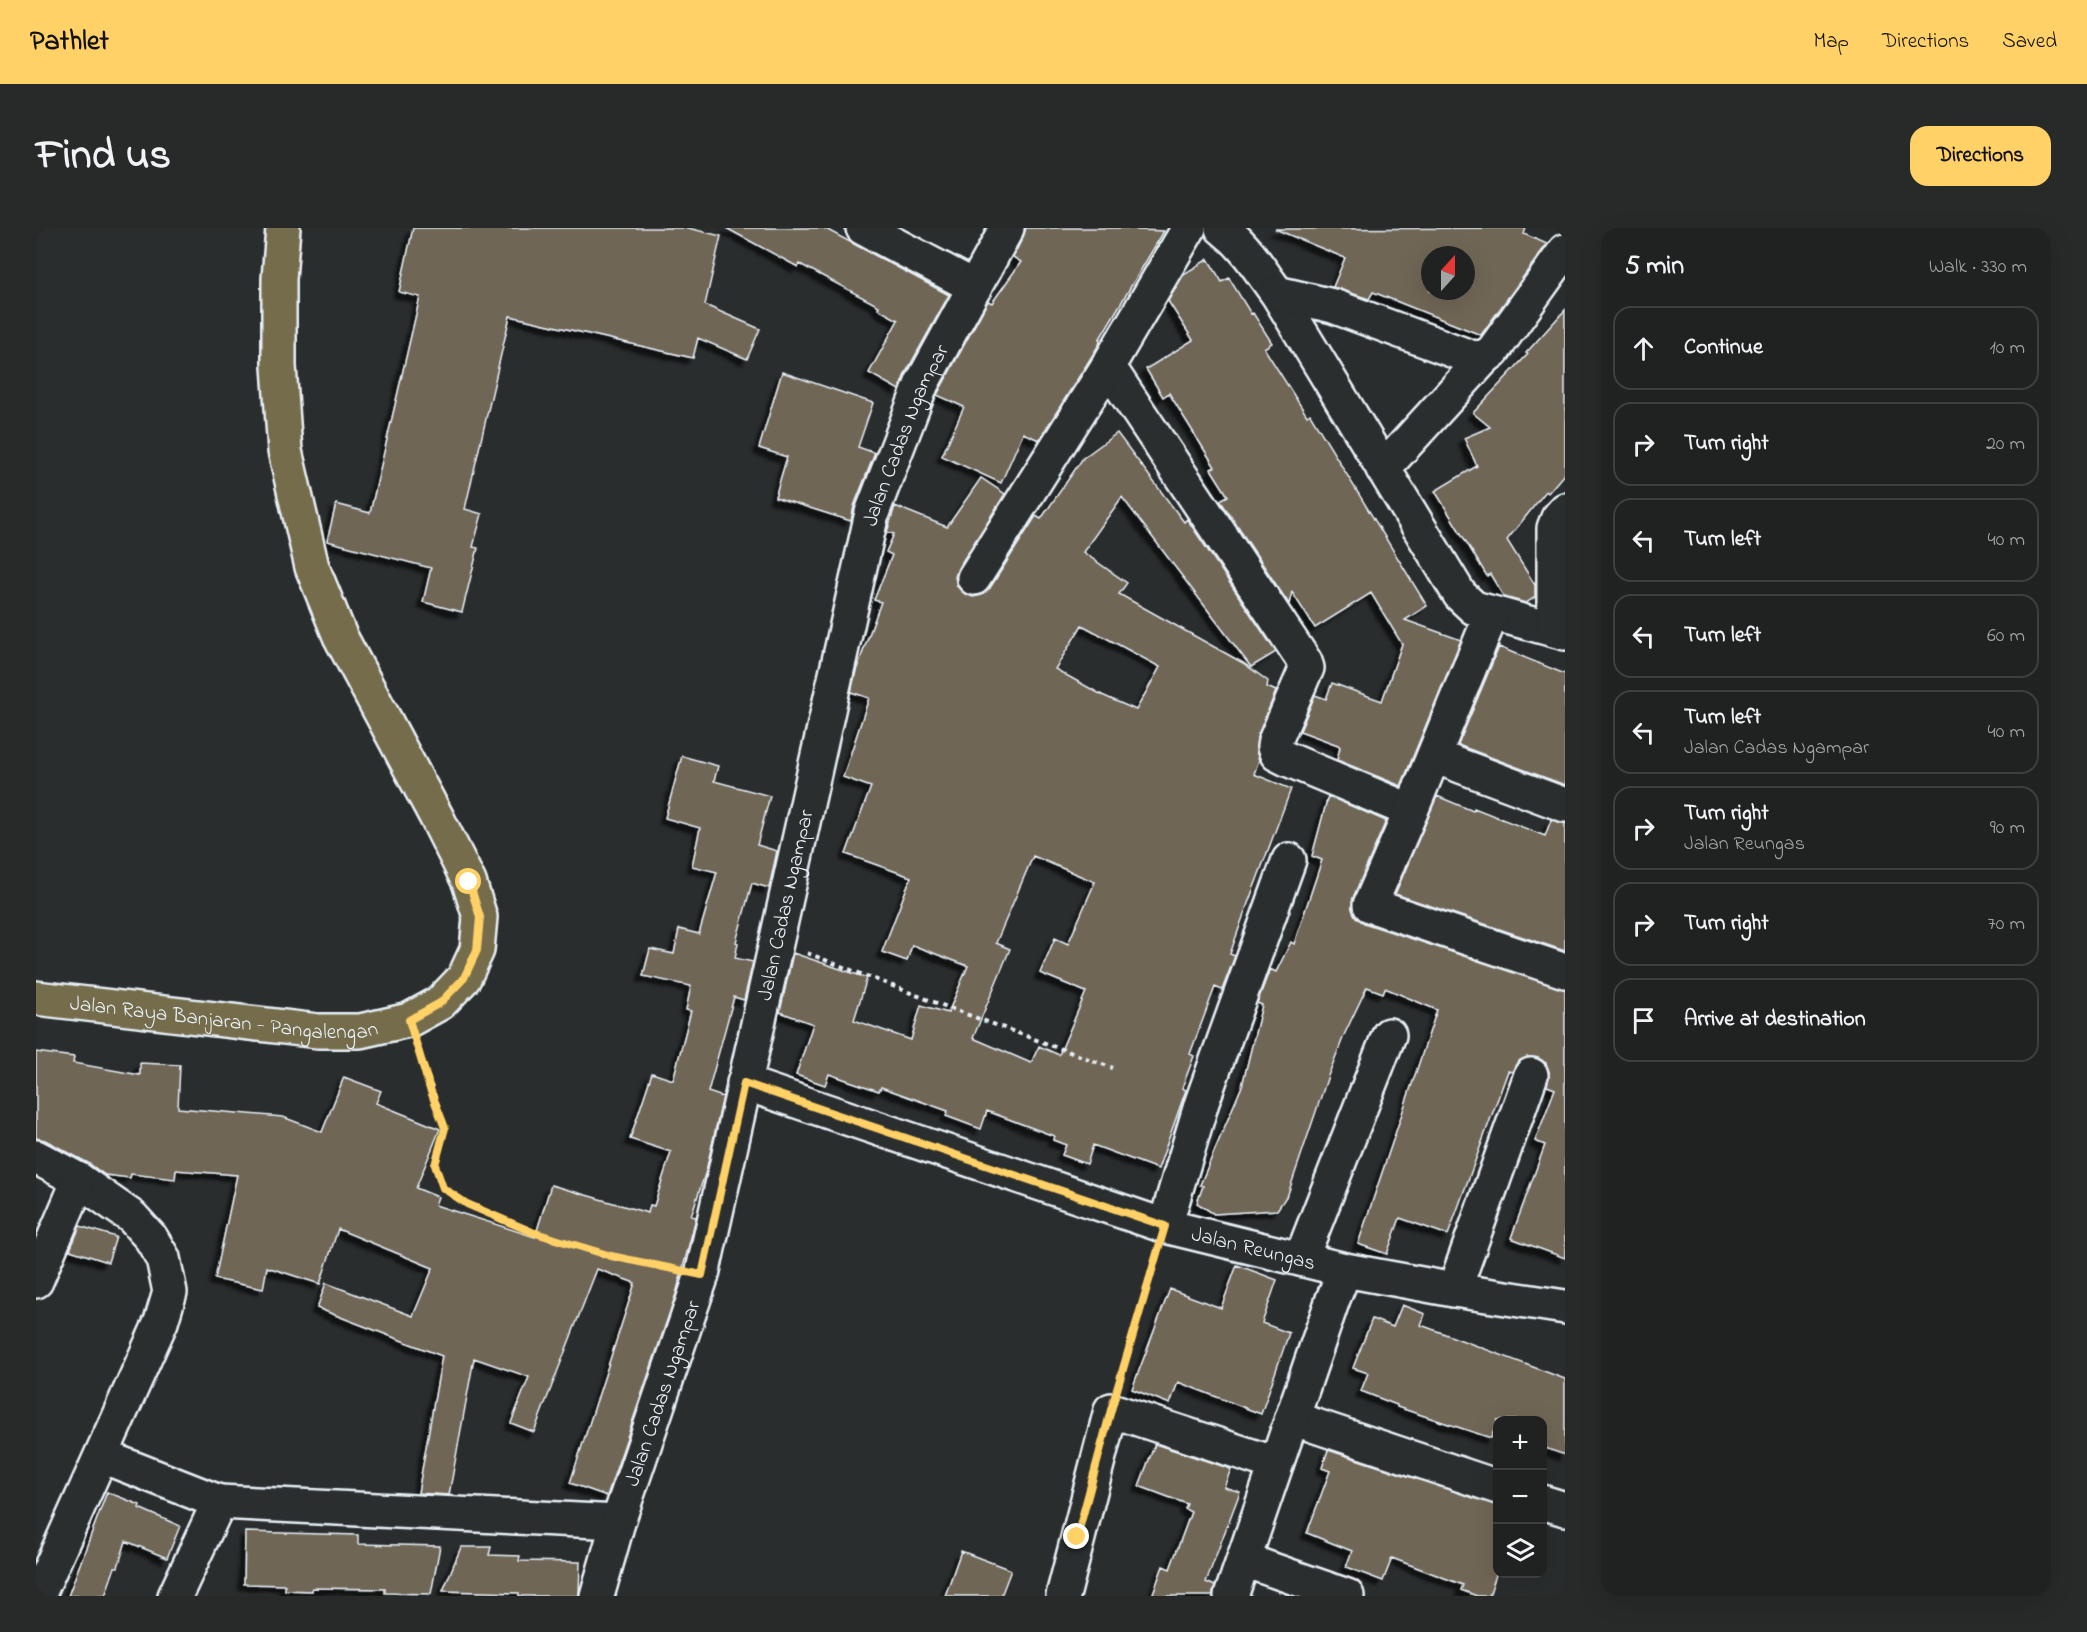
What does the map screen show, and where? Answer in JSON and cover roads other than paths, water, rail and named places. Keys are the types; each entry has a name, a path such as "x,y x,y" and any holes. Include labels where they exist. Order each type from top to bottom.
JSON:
{"main road":[{"name":"Jalan Raya Banjaran - Pangalengan","path":"36,998 318,1031 360,1031 409,1020 440,1003 464,978 477,950 480,917 469,882 340,636 312,567 285,451 279,355 279,279 283,228"}],"street":[{"path":"863,228 975,287"},
{"name":"Jalan Cadas Ngampar","path":"597,1596 618,1522 702,1275 872,513 922,383 1007,228"},
{"path":"974,578 1108,366 1189,228"},
{"path":"1235,233 1277,293 1460,596 1474,608 1560,631 1554,528 1558,518 1565,510"},
{"path":"1383,469 1493,351 1565,251"},
{"path":"1277,293 1333,306 1473,358 1485,357"},
{"path":"1108,366 1305,662 1307,668 1275,741 1274,747 1277,753 1411,811"},
{"path":"1492,613 1370,905 1565,971"},
{"path":"1434,756 1565,805"},
{"path":"1165,1226 1202,1102 1289,860"},
{"path":"1301,1259 1389,1035"},
{"path":"1454,1290 1531,1075"},
{"name":"Jalan Reungas","path":"744,1083 1165,1226 1345,1270 1565,1307"},
{"path":"36,1157 79,1180 143,1227 163,1258 170,1292 161,1322 38,1596"},
{"path":"36,1281 79,1180"},
{"path":"1231,1596 1345,1270"},
{"path":"1063,1596 1111,1410 1276,1464"},
{"path":"1292,1418 1493,1486"},
{"path":"102,1456 219,1502 618,1522"},
{"path":"175,1596 219,1502"},
{"path":"1547,1504 1565,1509"},
{"path":"1244,1560 1347,1596"}]}
